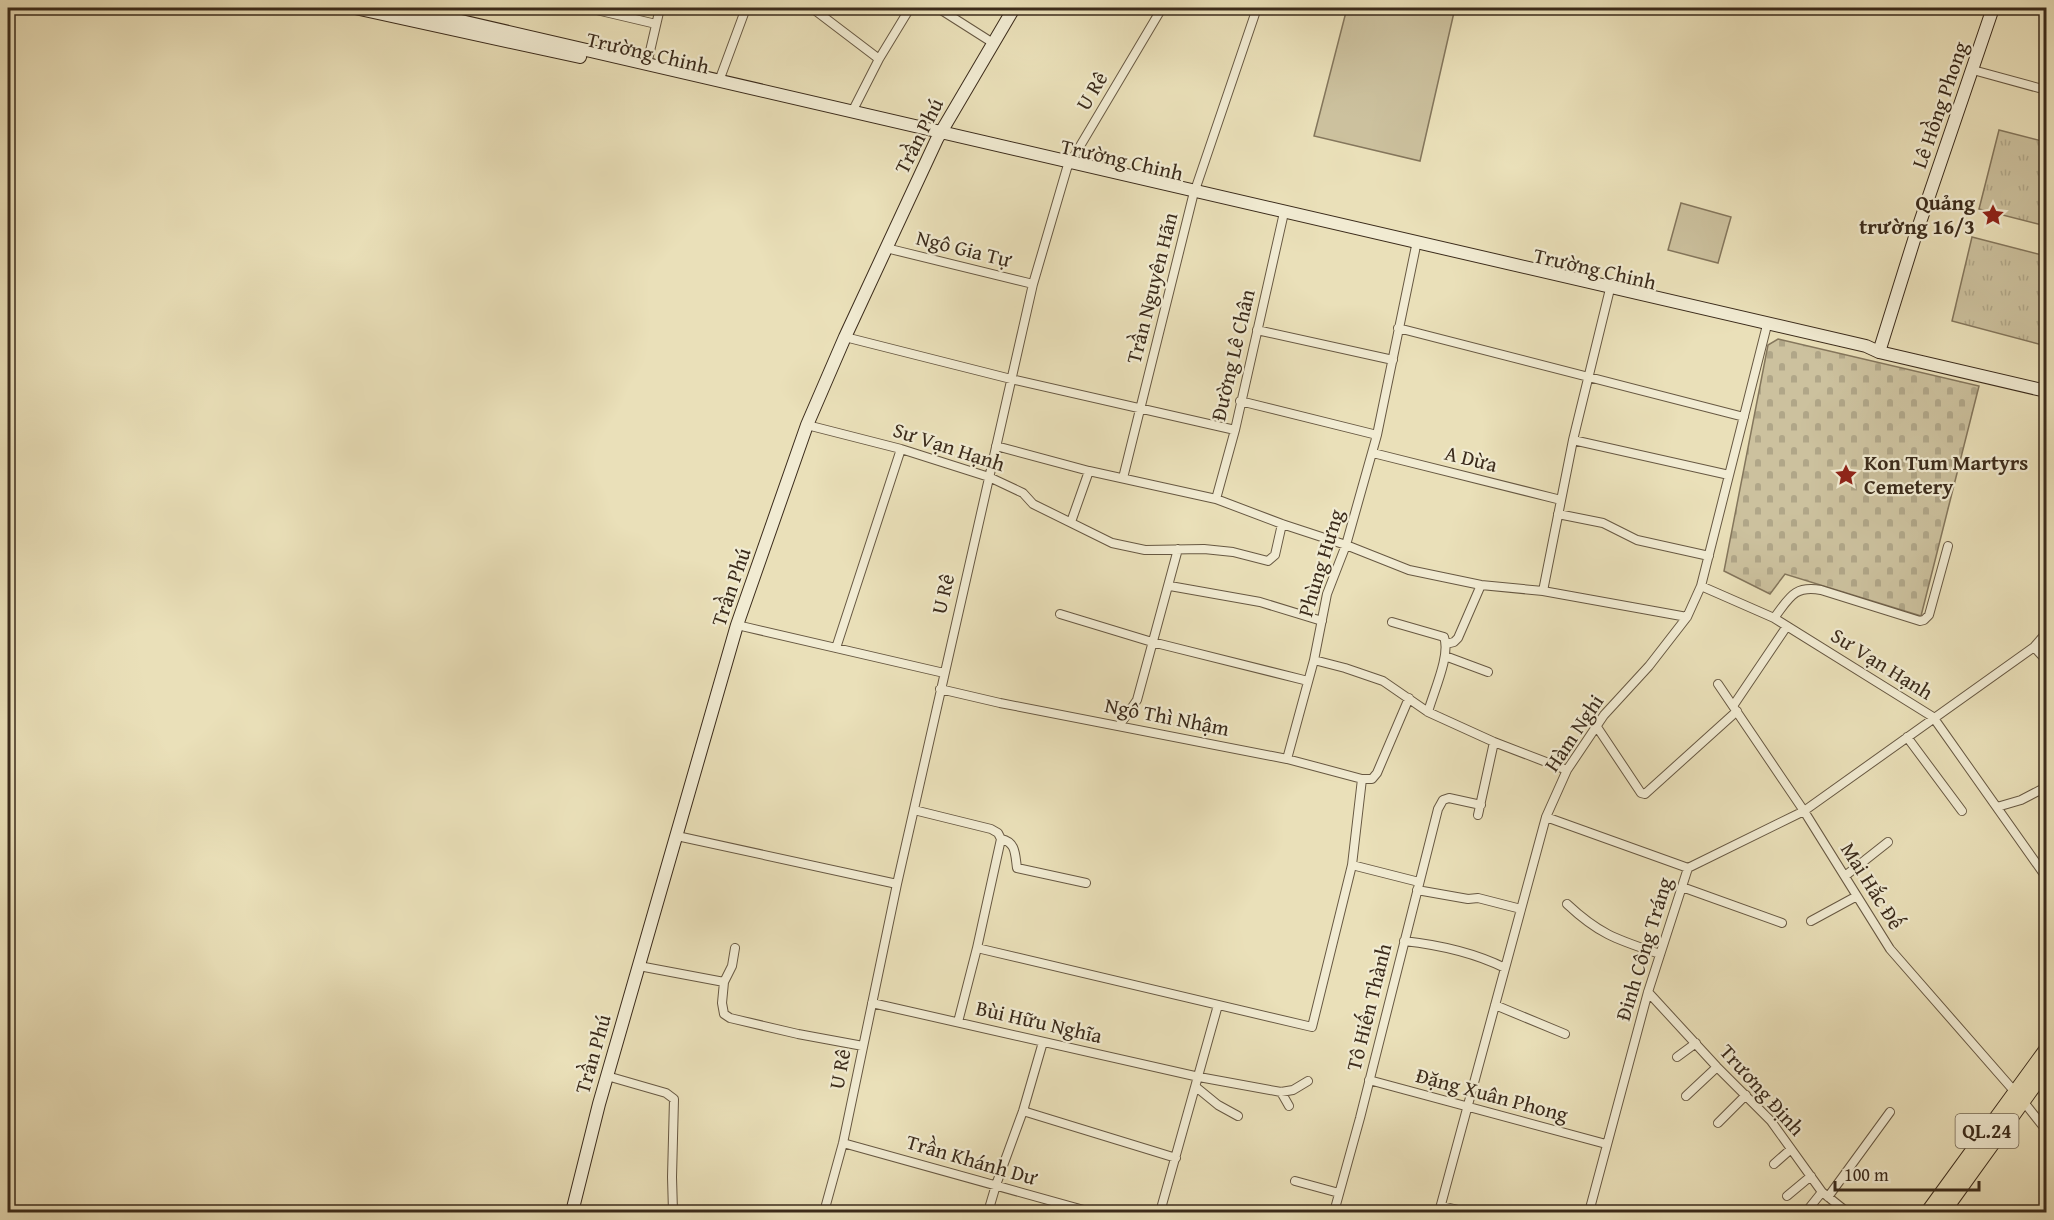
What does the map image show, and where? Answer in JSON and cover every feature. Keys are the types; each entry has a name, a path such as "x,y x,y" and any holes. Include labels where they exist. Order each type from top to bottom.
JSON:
{"main road":[{"name":"QL.24","path":"1943,1212 2019,1096 2046,1050"},
{"name":"QL.24","path":"1928,1212 2019,1096 2046,1069"}],"street":[{"name":"Trường Chinh","path":"355,8 380,10 939,135 1866,346 1879,352 2046,391"},
{"name":"Trường Chinh","path":"405,8 852,112 939,135"},
{"path":"588,8 656,24"},
{"path":"647,64 660,8"},
{"path":"719,81 746,8"},
{"path":"812,8 879,59"},
{"path":"852,112 879,59 910,8"},
{"path":"938,8 993,43"},
{"name":"Trần Phú","path":"572,1212 607,1076 737,625 807,425 939,135 1014,8"},
{"name":"U Rê","path":"824,1212 843,1143 940,688 1033,284 1069,165 1162,8"},
{"name":"Trần Nguyên Hãn","path":"1124,478 1194,193 1257,8"},
{"name":"Lê Hồng Phong","path":"1879,352 1914,240 1993,8"},
{"path":"1973,70 2046,90"},
{"name":"Trường Chinh","path":"1194,193 1283,217 1417,244 1609,293 1766,328 1864,353 1879,352"},
{"name":"Đường Lê Chân","path":"1216,499 1235,430 1283,217"},
{"name":"Phùng Hưng","path":"1314,660 1327,594 1346,545 1377,435 1417,244"},
{"name":"Ngô Gia Tự","path":"886,248 1033,284"},
{"path":"1543,591 1573,440 1609,293"},
{"path":"1398,328 1744,417"},
{"name":"Hàm Nghi","path":"1440,1209 1546,817 1567,770 1619,697 1649,666 1687,617 1701,586 1766,328"},
{"path":"1257,330 1392,360"},
{"path":"845,338 1235,430"},
{"path":"1240,401 1377,435"},
{"name":"Sư Vạn Hạnh","path":"807,425 901,449 989,477 1023,493 1033,504 1112,543 1145,550 1233,552 1268,561 1275,555 1282,524"},
{"path":"1573,440 1729,474"},
{"path":"996,446 1089,471 1216,499 1409,570 1481,585 1543,591 1687,617"},
{"path":"836,648 901,449"},
{"name":"A Dừa","path":"1372,453 1561,500"},
{"path":"1071,522 1089,471"},
{"path":"1558,514 1603,523 1637,540 1709,556"},
{"path":"1774,618 1795,592 1807,588 1821,590 1920,621 1924,620 1929,615 1948,546"},
{"path":"1119,726 1137,700 1170,586 1178,549"},
{"path":"1446,644 1458,638 1481,585"},
{"path":"1170,586 1260,602 1322,621"},
{"name":"Sư Vạn Hạnh","path":"1701,586 1774,618 1933,717 2046,877"},
{"path":"1060,614 1152,642 1308,681"},
{"path":"1392,622 1444,637 1445,656 1428,712"},
{"path":"737,625 944,673"},
{"path":"1597,727 1641,793 1645,794 1735,709 1787,626"},
{"name":"Đinh Công Tráng","path":"1589,1212 1648,992 1688,868 1804,811 2034,647 2046,633"},
{"path":"2034,647 2046,660"},
{"path":"1445,656 1488,672"},
{"path":"1287,759 1314,660 1383,681 1428,712 1494,742 1567,770"},
{"name":"Mai Hắc Đế","path":"1718,684 1804,811 1890,949 2046,1130"},
{"name":"Ngô Thì Nhậm","path":"940,688 999,703 1287,759 1362,780"},
{"path":"977,948 1312,1027 1352,864 1362,780 1372,779 1377,773 1410,698"},
{"path":"1907,737 1962,812"},
{"path":"1478,815 1494,742"},
{"path":"1997,807 2021,801 2046,787"},
{"name":"Tô Hiến Thành","path":"1334,1212 1438,809 1443,800 1449,798 1481,805"},
{"path":"914,810 992,829 998,833 1000,839 977,948 957,1022"},
{"path":"1546,817 1688,868"},
{"path":"676,836 897,884"},
{"path":"1000,839 1008,841 1014,847 1017,868 1086,883"},
{"path":"1845,876 1888,842"},
{"path":"1352,864 1460,898 1478,898 1521,909"},
{"path":"1682,887 1782,923"},
{"path":"1811,921 1857,896"},
{"path":"1567,904 1587,923 1604,934 1660,954"},
{"path":"1404,941 1478,955 1505,968"},
{"path":"735,948 732,966 724,982 722,1003 724,1014 730,1018 798,1034 863,1046"},
{"path":"639,966 724,982"},
{"name":"Trương Định","path":"1648,992 1717,1067 1771,1121 1825,1194 1847,1212"},
{"name":"Bùi Hữu Nghĩa","path":"872,1002 1199,1077 1281,1092"},
{"path":"1160,1212 1218,1005"},
{"path":"1495,1005 1565,1034"},
{"path":"988,1212 1023,1111 1043,1041"},
{"path":"1677,1057 1696,1043"},
{"path":"1686,1096 1717,1067"},
{"path":"607,1076 666,1094 674,1099 673,1212"},
{"name":"Đặng Xuân Phong","path":"1369,1080 1606,1144"},
{"path":"1289,1106 1281,1092 1293,1090 1308,1081"},
{"path":"1196,1087 1218,1105 1238,1116"},
{"path":"1718,1123 1746,1095"},
{"path":"1023,1111 1176,1158"},
{"path":"1806,1212 1825,1194 1890,1112"},
{"name":"Trần Khánh Dư","path":"843,1143 1091,1212"},
{"path":"1774,1164 1791,1149"},
{"path":"1787,1196 1811,1176"},
{"path":"1296,1181 1339,1193"},
{"path":"1440,1209 1467,1212"}],"green space":[{"path":"1347,8 1455,8 1420,161 1314,136"},
{"path":"1999,130 2046,142 2046,226 1979,209"},
{"path":"1681,203 1731,217 1718,263 1668,250"},
{"path":"1972,237 2046,256 2046,346 1952,321"},
{"path":"1778,339 1979,386 1921,616 1785,574 1770,594 1724,571 1768,345"}],"place":[{"name":"Quảng trường 16/3","path":"1993,215"},
{"name":"Kon Tum Martyrs Cemetery","path":"1846,475"}]}
